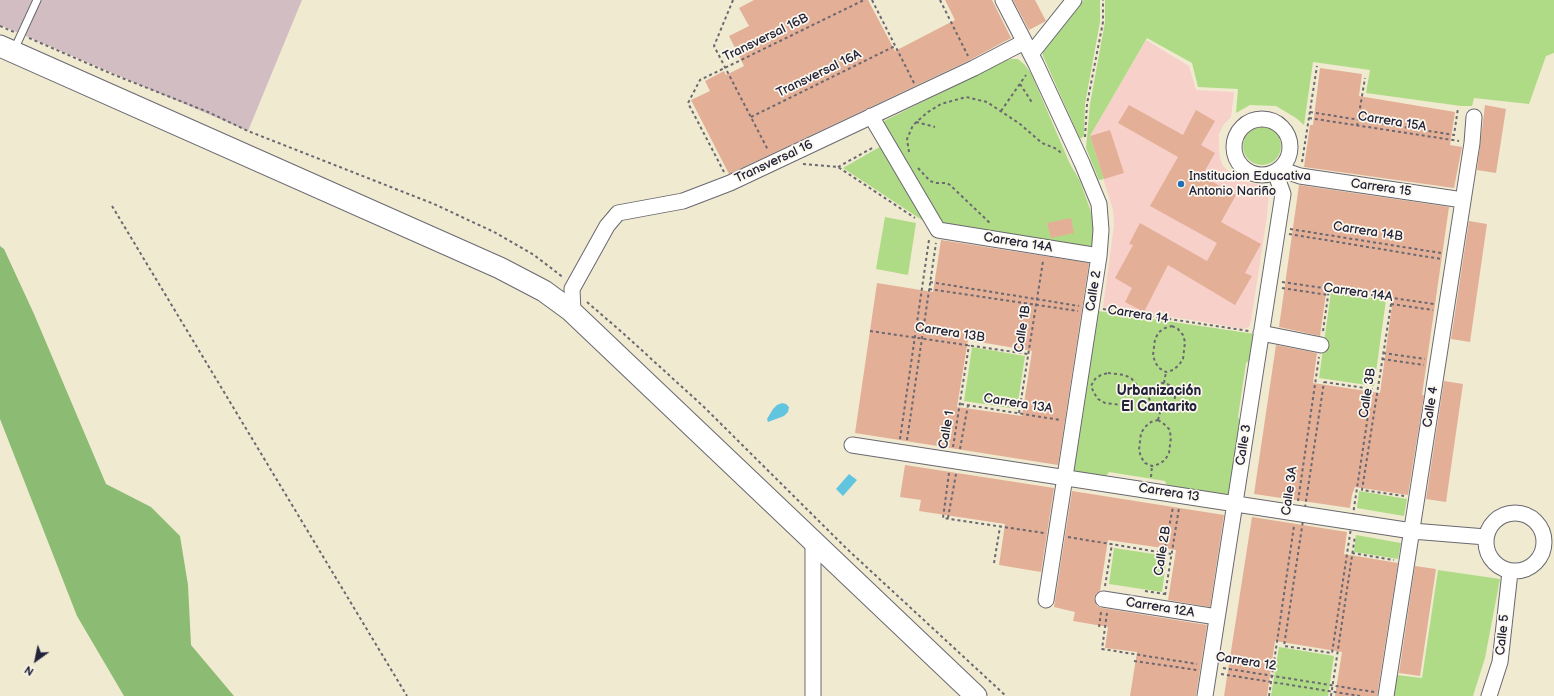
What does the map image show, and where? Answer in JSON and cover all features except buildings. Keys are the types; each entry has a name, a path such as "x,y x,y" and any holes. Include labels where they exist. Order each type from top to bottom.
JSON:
{"main road":[{"path":"11,44 505,270 551,296 573,312 976,696"}],"street":[{"name":"Calle 2","path":"1002,0 1031,54 1079,157 1098,204 1101,230 1099,256 1091,310 1046,600"},
{"path":"1031,54 1074,0"},
{"name":"Transversal 16","path":"572,289 607,226 618,213 683,201 730,183 974,68 1031,54"},
{"path":"871,116 934,228"},
{"name":"Calle 4","path":"1386,695 1472,143 1474,117"},
{"name":"Carrera 15","path":"1277,169 1300,176 1463,200"},
{"name":"Calle 3","path":"1205,696 1283,194 1277,169"},
{"name":"Carrera 14A","path":"934,228 1099,256"},
{"path":"551,296 572,289 573,312"},
{"path":"1261,333 1321,346"},
{"name":"Carrera 13","path":"852,445 1412,531 1486,536"},
{"path":"1514,512 1524,514 1532,518 1542,530 1548,556 1520,572 1510,572 1501,568 1494,563 1488,555 1485,546 1489,527 1500,517 1514,512"},
{"path":"813,540 813,696"},
{"name":"Calle 5","path":"1489,696 1500,662 1510,572"},
{"name":"Carrera 12A","path":"1106,600 1217,617"}],"lane":[{"path":"11,44 37,0"}],"path":[{"path":"734,0 714,46 727,68 774,162"},
{"name":"Transversal 16B","path":"730,183 688,103 700,80 864,0"},
{"path":"872,0 919,94"},
{"path":"940,0 974,68"},
{"path":"909,154 907,139 909,132 916,122 941,104 966,97 987,102 1020,124 1042,143 1079,157 1085,142 1087,104 1103,22 1103,0"},
{"path":"0,26 11,44 112,74 208,112 248,131 434,204 494,232 534,255 568,281 572,289 704,407 847,549 1006,696"},
{"name":"Transversal 16A","path":"751,117 895,46"},
{"path":"1000,112 1031,68 1031,54"},
{"path":"1300,176 1317,66"},
{"path":"1357,126 1365,78"},
{"path":"1020,84 1033,104"},
{"name":"Carrera 15A","path":"1310,112 1454,135 1458,108"},
{"name":"Carrera 15A","path":"1309,118 1472,143"},
{"path":"916,122 935,127"},
{"path":"838,167 885,141"},
{"path":"803,164 838,167 926,225 934,228"},
{"path":"915,164 930,181 936,183 947,183 953,187 988,222 1006,234 1008,241"},
{"path":"112,206 407,696"},
{"path":"901,453 922,338 930,282 934,228"},
{"path":"901,453 915,337 934,228"},
{"name":"Carrera 14B","path":"1278,229 1454,258"},
{"name":"Carrera 14B","path":"1278,229 1454,258"},
{"name":"Calle 1B","path":"1019,414 1045,248"},
{"name":"Carrera 14","path":"930,282 1037,299 1091,310"},
{"name":"Carrera 14A","path":"1269,283 1329,289 1392,298 1446,309"},
{"name":"Carrera 14A","path":"1269,283 1328,295"},
{"name":"Carrera 14","path":"929,289 1036,304 1173,320 1261,333"},
{"name":"Calle 3A","path":"1269,696 1329,289"},
{"name":"Calle 3B","path":"1392,298 1362,490 1417,498"},
{"name":"Carrera 14A","path":"1391,304 1446,309"},
{"path":"1172,326 1173,320"},
{"path":"1172,326 1178,329 1183,335 1185,342 1183,359 1173,370 1166,372 1159,368 1154,362 1152,355 1155,339 1159,332 1164,328 1172,326"},
{"name":"Carrera 13B","path":"870,331 1028,354"},
{"name":"Calle 1","path":"943,518 969,345"},
{"path":"1383,353 1438,364"},
{"path":"1382,359 1438,364"},
{"path":"1164,383 1166,372"},
{"path":"1108,373 1124,375 1131,378 1136,384 1138,391 1135,398 1129,403 1122,405 1105,403 1098,399 1091,386 1095,379 1108,373"},
{"path":"1324,382 1372,389"},
{"path":"1164,383 1173,388 1175,398 1170,406 1161,409 1152,405 1149,400 1149,394 1154,385 1164,383"},
{"path":"1138,391 1149,394"},
{"name":"Carrera 13A","path":"961,404 1073,422"},
{"path":"1158,420 1161,409"},
{"path":"1158,420 1169,430 1171,437 1169,453 1165,460 1152,466 1145,463 1141,457 1139,450 1141,433 1151,422 1158,420"},
{"name":"Calle 2B","path":"1164,553 1178,495"},
{"name":"Calle 2B","path":"1163,609 1178,495"},
{"path":"1331,696 1356,522"},
{"path":"994,563 1000,526"},
{"path":"1352,553 1407,562"},
{"name":"Carrera 12","path":"1106,600 1102,649 1271,682 1360,696"},
{"path":"1284,646 1332,653"},
{"name":"Carrera 12","path":"1134,661 1272,676 1386,695"}],"shaded area":[{"path":"0,0 302,0 248,131 0,25"},
{"name":"Institucion Educativa Antonio Nariño","path":"1146,40 1189,66 1196,90 1234,92 1231,117 1224,124 1219,134 1220,158 1223,166 1234,176 1250,183 1262,185 1269,192 1267,216 1249,327 1243,329 1103,307 1114,225 1113,210 1090,136"}],"green space":[{"path":"1084,0 1100,0 1100,22 1085,104 1084,136 1080,139 1043,56 1043,51"},
{"path":"1105,0 1554,0 1554,53 1546,56 1529,104 1474,98 1472,106 1461,106 1366,93 1370,70 1313,62 1304,125 1296,118 1276,106 1250,105 1236,113 1238,89 1198,87 1192,63 1147,38 1090,136 1104,179 1099,180 1086,148 1090,104 1105,22"},
{"path":"1011,59 1018,59 1031,73 1070,164 1080,181 1093,221 1094,232 1092,246 1089,248 939,227 882,126 883,122 886,120"},
{"path":"1258,127 1266,127 1276,132 1280,139 1280,153 1276,160 1266,165 1258,165 1248,160 1246,157 1243,150 1243,142 1248,132 1251,130"},
{"path":"883,145 927,220 922,220 843,168"},
{"path":"885,217 916,223 908,275 876,269"},
{"path":"0,246 4,249 34,314 106,484 151,507 180,536 188,585 191,645 234,696 124,696 77,616 0,419"},
{"path":"1331,292 1386,300 1374,386 1319,378"},
{"path":"1098,311 1255,334 1253,358 1246,363 1238,417 1242,423 1231,496 1167,486 1165,481 1109,472 1106,476 1073,471"},
{"path":"972,347 1025,356 1017,409 964,401"},
{"path":"1359,491 1407,499 1404,516 1357,508"},
{"path":"1356,535 1401,543 1398,559 1354,552"},
{"path":"1114,548 1167,556 1162,592 1109,584"},
{"path":"1438,570 1500,579 1485,658 1473,696 1394,696 1397,675 1422,678"},
{"path":"1279,647 1334,656 1328,696 1271,696"}],"water":[{"path":"782,403 789,407 788,412 784,416 768,422 767,419 773,409"},
{"path":"849,474 857,480 843,496 836,489"}],"place":[{"name":"Institucion Educativa Antonio Nariño","path":"1181,184"}],"district":[{"name":"Urbanización El Cantarito","path":"1159,400"}]}
